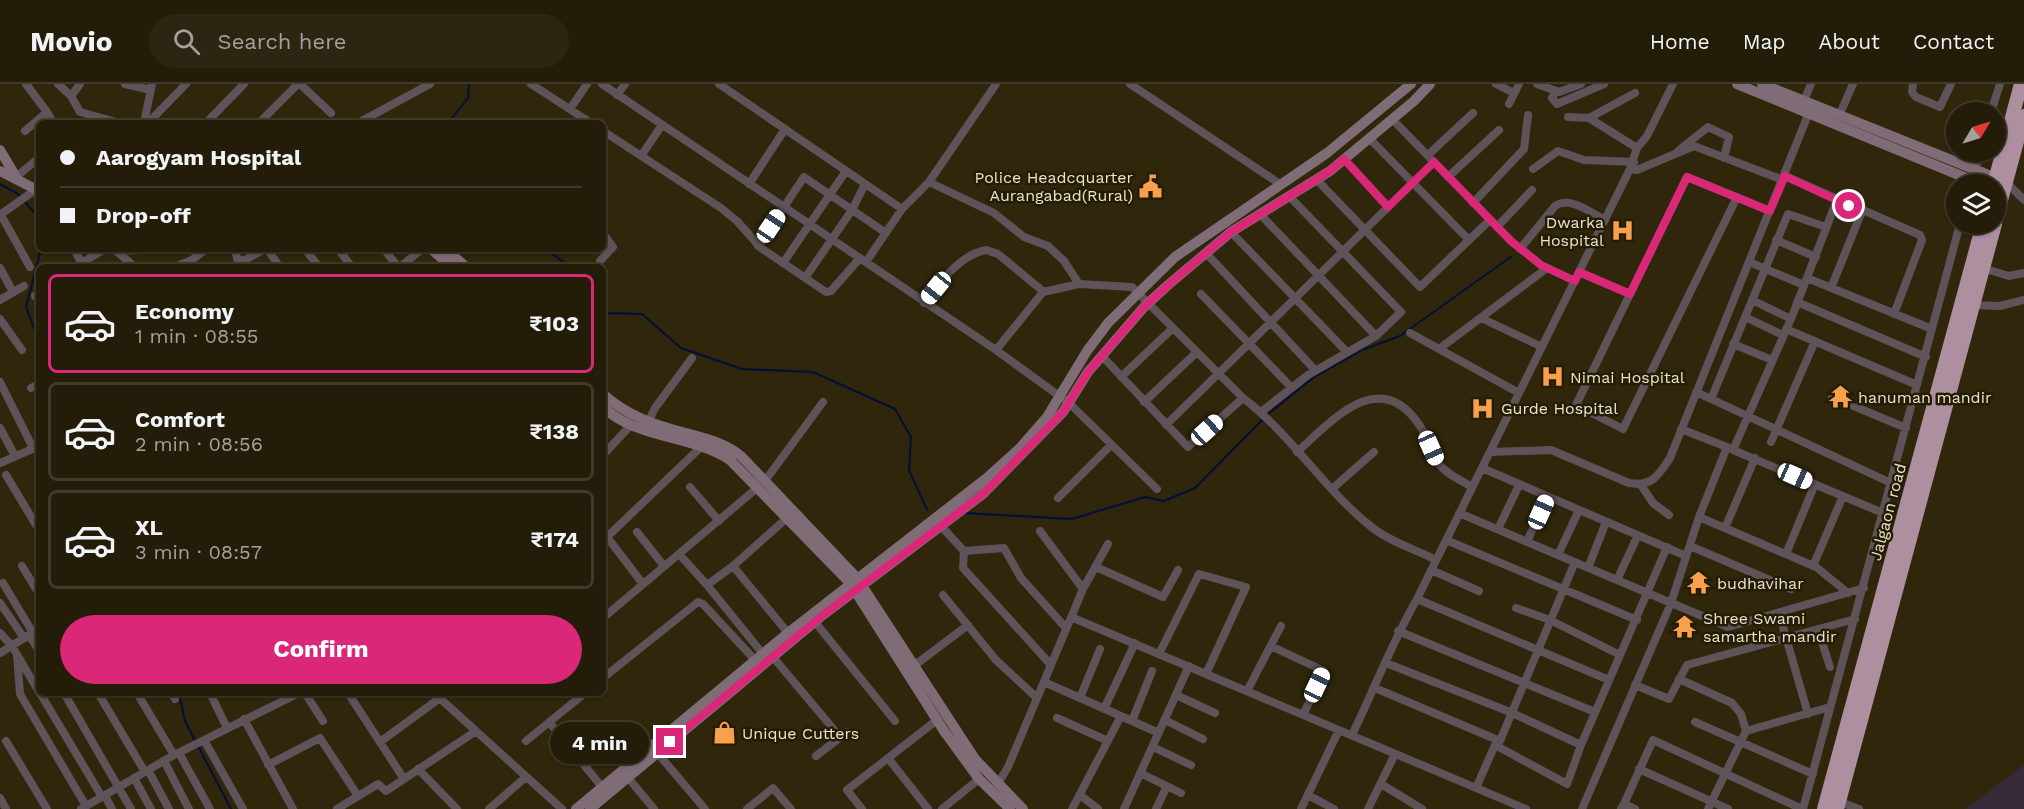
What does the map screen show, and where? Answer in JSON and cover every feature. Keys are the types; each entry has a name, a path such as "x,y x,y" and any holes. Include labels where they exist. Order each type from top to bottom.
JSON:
{"highway":[{"name":"Jalgaon road","path":"2002,174 2021,84"},
{"name":"Jalgaon road","path":"2003,174 2024,116"},
{"name":"Jalgaon road","path":"1824,809 1980,234"},
{"name":"Jalgaon road","path":"1838,806 1992,234"}],"street":[{"path":"26,84 52,120"},
{"path":"58,84 71,96 80,112 109,120"},
{"path":"71,96 80,84"},
{"path":"125,84 152,87 146,120"},
{"path":"149,120 186,84"},
{"path":"209,120 244,84"},
{"path":"262,120 299,84 331,113"},
{"path":"365,120 430,84"},
{"path":"531,84 586,120"},
{"path":"570,109 587,84"},
{"path":"602,84 996,350 1065,400 1156,489"},
{"path":"617,95 625,84"},
{"path":"718,84 902,209"},
{"path":"606,134 729,214 758,246 829,292 863,260 886,233 902,209 929,182 996,84"},
{"path":"1130,84 1280,184"},
{"path":"654,749 764,657 815,622 856,584 988,477 1020,448 1065,400 1088,351 1138,292 1175,257 1327,153 1411,84"},
{"path":"590,809 625,774 764,657 788,633 941,526 1005,474 1148,303 1231,232 1344,159 1430,84"},
{"path":"1496,84 1514,93"},
{"path":"1509,104 1518,84"},
{"path":"1537,84 1556,91 1581,84"},
{"path":"1556,91 1552,98 1557,104 1604,84"},
{"path":"1352,735 1375,688 1398,631 1417,599 1575,281 1632,165 1637,148 1647,136 1673,84"},
{"path":"1737,84 1806,108 1961,174"},
{"path":"1762,84 1806,108 1839,116 1962,174"},
{"path":"1490,452 1551,450 1629,483 1641,485 1657,478 1670,458 1784,178 1806,108 1811,84"},
{"path":"1839,116 1852,84"},
{"path":"1913,84 1912,92 1916,97 1940,107 1951,84"},
{"path":"1995,102 2000,84"},
{"path":"1589,118 1635,93"},
{"path":"38,120 48,112"},
{"path":"1428,155 1473,113"},
{"path":"1473,202 1524,150 1528,115"},
{"path":"1568,117 1589,118 1637,148"},
{"path":"1392,119 1520,249 1547,268 1575,281"},
{"path":"25,131 36,122"},
{"path":"641,156 662,125"},
{"path":"1678,153 1681,147 1708,127 1729,137 1724,158"},
{"path":"749,183 785,129"},
{"path":"1448,177 1499,130"},
{"path":"1370,138 1469,240"},
{"path":"1533,169 1558,151 1584,160 1632,165 1637,170 1694,146 1784,178 1922,238 1894,314"},
{"path":"0,150 30,195 0,215 30,267"},
{"path":"1344,159 1388,207"},
{"path":"16,177 36,161"},
{"path":"1166,424 1434,162"},
{"path":"0,171 16,177"},
{"path":"783,263 846,171"},
{"path":"758,246 804,177 886,233"},
{"path":"1737,197 1623,429 1576,405 1687,177 1737,197 1770,211"},
{"path":"1316,179 1422,288 1490,220"},
{"path":"929,182 994,213 1024,237 1048,246 1064,261 1079,284"},
{"path":"805,278 852,210 865,183"},
{"path":"1497,227 1532,190"},
{"path":"2006,190 2022,199"},
{"path":"1264,415 1291,387 1346,351 1376,336 1401,312 1289,196"},
{"path":"1582,809 1671,603 1699,517 1730,448 1748,416 1791,319 1837,200"},
{"path":"1520,249 1554,206 1562,202 1570,202 1605,220"},
{"path":"1831,288 1862,211"},
{"path":"1711,399 1789,212 1826,227"},
{"path":"1260,214 1376,336"},
{"path":"1231,232 1346,351"},
{"path":"1635,809 1623,806 1653,740 1724,775 1803,809 1856,619 1957,234"},
{"path":"600,261 613,247 606,237"},
{"path":"1776,240 1816,257"},
{"path":"924,303 948,273 963,261 986,250 998,254 1044,292"},
{"path":"83,264 101,252"},
{"path":"118,252 132,264"},
{"path":"182,264 202,252"},
{"path":"236,252 238,262 243,264 261,252"},
{"path":"268,252 278,264"},
{"path":"307,252 317,264"},
{"path":"340,252 350,264"},
{"path":"386,252 396,264"},
{"path":"403,264 418,252"},
{"path":"434,252 448,264"},
{"path":"449,252 463,264"},
{"path":"1206,253 1315,370"},
{"path":"1749,262 1831,288 1932,329"},
{"path":"0,268 13,292"},
{"path":"1439,349 1547,268"},
{"path":"1982,268 2009,276 2024,273"},
{"path":"1579,272 1630,294"},
{"path":"996,350 1044,292 1079,284 1126,285 1138,292 1218,374 1264,415 1297,452 1375,530 1436,560"},
{"path":"0,300 24,286"},
{"path":"1201,294 1291,387"},
{"path":"1752,300 1791,319"},
{"path":"1972,305 2000,306 2024,300"},
{"path":"1797,302 1926,357"},
{"path":"1744,317 1815,341 1917,385"},
{"path":"1481,318 1542,347"},
{"path":"1,322 22,350"},
{"path":"1121,377 1173,328"},
{"path":"1410,333 1519,393"},
{"path":"1771,442 1815,341"},
{"path":"1733,344 1772,360"},
{"path":"1144,402 1197,352"},
{"path":"1102,356 1144,402 1190,446 1243,398"},
{"path":"648,422 655,408 692,358"},
{"path":"0,382 36,447 0,463"},
{"path":"1696,392 1891,483"},
{"path":"606,397 618,407 648,422 720,442 731,448 761,485 856,584 915,665 1007,805 1023,809"},
{"path":"1297,452 1340,414 1369,399 1379,397 1404,408 1420,426 1439,465 1472,487"},
{"path":"1832,397 1906,428"},
{"path":"606,616 761,485 823,402"},
{"path":"606,410 614,417 644,431 714,449 750,473"},
{"path":"606,452 631,425"},
{"path":"0,428 15,456"},
{"path":"1682,429 1883,513"},
{"path":"1058,498 1112,444"},
{"path":"606,534 702,446"},
{"path":"1334,488 1374,452"},
{"path":"1725,528 1755,458"},
{"path":"1482,468 1686,556"},
{"path":"6,474 36,525"},
{"path":"1498,529 1519,484"},
{"path":"1786,554 1815,484"},
{"path":"761,485 787,518 856,584 938,720 980,779 995,788"},
{"path":"1641,485 1653,503 1669,514"},
{"path":"690,487 719,521"},
{"path":"1527,542 1547,496"},
{"path":"1813,566 1843,496"},
{"path":"1558,555 1579,510"},
{"path":"1460,513 1728,627 1864,588"},
{"path":"1699,517 1813,566 1837,581 1848,593"},
{"path":"707,585 733,566 787,518"},
{"path":"1588,568 1606,522"},
{"path":"941,526 964,552 963,568 1051,664"},
{"path":"1040,531 1083,589"},
{"path":"638,532 664,566"},
{"path":"1617,580 1638,535"},
{"path":"606,536 644,584"},
{"path":"1446,540 1637,620"},
{"path":"995,788 1008,767 1083,589 1108,544"},
{"path":"1690,546 1791,589"},
{"path":"1375,688 1497,743 1567,784 1581,745 1649,594 1667,547"},
{"path":"964,552 1004,548 1022,578 1066,628"},
{"path":"679,554 707,585 764,657"},
{"path":"1476,788 1525,682 1575,562"},
{"path":"22,566 36,589"},
{"path":"733,566 788,633"},
{"path":"1096,567 1163,597 1178,570"},
{"path":"1431,570 1479,591"},
{"path":"1159,654 1198,574 1245,587 1206,674"},
{"path":"3,583 31,634"},
{"path":"943,595 996,660 1037,698"},
{"path":"1417,599 1609,680"},
{"path":"606,676 698,602 764,657 844,735 816,756"},
{"path":"0,603 31,634"},
{"path":"1516,608 1550,620 1620,655"},
{"path":"1779,613 1808,714"},
{"path":"1071,617 1523,808"},
{"path":"1635,685 1668,699 1687,665 1856,619"},
{"path":"815,622 896,721"},
{"path":"915,665 968,625"},
{"path":"1247,691 1281,626"},
{"path":"1818,630 1830,667"},
{"path":"1398,631 1595,712"},
{"path":"0,633 12,646 36,687"},
{"path":"0,653 31,634"},
{"path":"1104,709 1135,643"},
{"path":"1271,646 1324,671 1303,715"},
{"path":"1080,698 1100,649"},
{"path":"17,655 20,694 87,807 176,754 244,720 282,697"},
{"path":"1386,663 1510,712 1581,745"},
{"path":"1124,809 1189,666"},
{"path":"1132,721 1152,671"},
{"path":"1679,679 1732,703 1742,714 1746,731"},
{"path":"1044,682 1159,733"},
{"path":"1176,695 1215,713"},
{"path":"41,696 112,809"},
{"path":"66,696 131,809"},
{"path":"100,696 169,809"},
{"path":"139,696 210,809"},
{"path":"211,696 227,728"},
{"path":"307,696 323,721"},
{"path":"350,696 404,779"},
{"path":"380,742 437,696 562,809"},
{"path":"526,741 581,696"},
{"path":"1710,805 1746,731 1830,707"},
{"path":"1072,809 1121,716"},
{"path":"1057,718 1108,741"},
{"path":"244,720 293,809"},
{"path":"862,809 847,790 938,720"},
{"path":"1165,720 1203,739"},
{"path":"549,722 602,787"},
{"path":"1695,722 1813,774"},
{"path":"1301,809 1339,730"},
{"path":"337,809 378,784 386,791 476,731"},
{"path":"268,765 320,738 358,796"},
{"path":"6,741 47,809"},
{"path":"200,742 243,809"},
{"path":"1153,747 1191,765"},
{"path":"654,749 705,809"},
{"path":"1368,809 1395,754"},
{"path":"888,758 928,809"},
{"path":"164,761 189,809"},
{"path":"418,769 457,809"},
{"path":"1639,769 1710,805 1728,809"},
{"path":"1140,773 1181,792"},
{"path":"576,809 602,787 625,774"},
{"path":"625,774 654,809"},
{"path":"489,809 526,777"},
{"path":"134,778 151,809"},
{"path":"942,809 980,779"},
{"path":"1381,784 1407,805 1422,809"},
{"path":"1156,809 1167,786"},
{"path":"747,809 773,788 790,809"},
{"path":"1080,795 1098,809"},
{"path":"1308,795 1334,809"},
{"path":"0,798 6,809"},
{"path":"1838,806 1859,809"}],"shaded area":[{"path":"2024,765 2024,809 1966,809"}],"waterway":[{"path":"450,120 468,98 469,84"},
{"path":"0,184 18,194 36,215"},
{"path":"37,264 40,252"},
{"path":"550,252 566,264"},
{"path":"965,513 1072,519 1145,497 1164,501 1195,488 1268,414 1313,378 1362,350 1400,336 1512,256"},
{"path":"36,268 26,307 36,333"},
{"path":"606,313 642,314 681,348 742,369 813,372 895,409 911,437 909,470 927,510"},
{"path":"180,696 185,721 231,809"}],"place":[{"name":"Police Headcquarter Aurangabad(Rural)","path":"1151,186"},
{"name":"Dwarka Hospital","path":"1622,231"},
{"name":"Nimai Hospital","path":"1552,377"},
{"name":"hanuman mandir","path":"1840,397"},
{"name":"Gurde Hospital","path":"1483,408"},
{"name":"budhavihar","path":"1699,583"},
{"name":"Shree Swami samartha mandir","path":"1685,627"},
{"name":"Unique Cutters","path":"724,733"}],"route":[{"path":"670,742 823,615 983,494 1005,474 1063,412 1088,372 1144,307 1168,285 1231,232 1330,171 1344,159 1388,207 1434,162 1511,241 1541,265 1575,281 1579,272 1630,294 1687,177 1770,211 1785,176 1849,206"}]}
